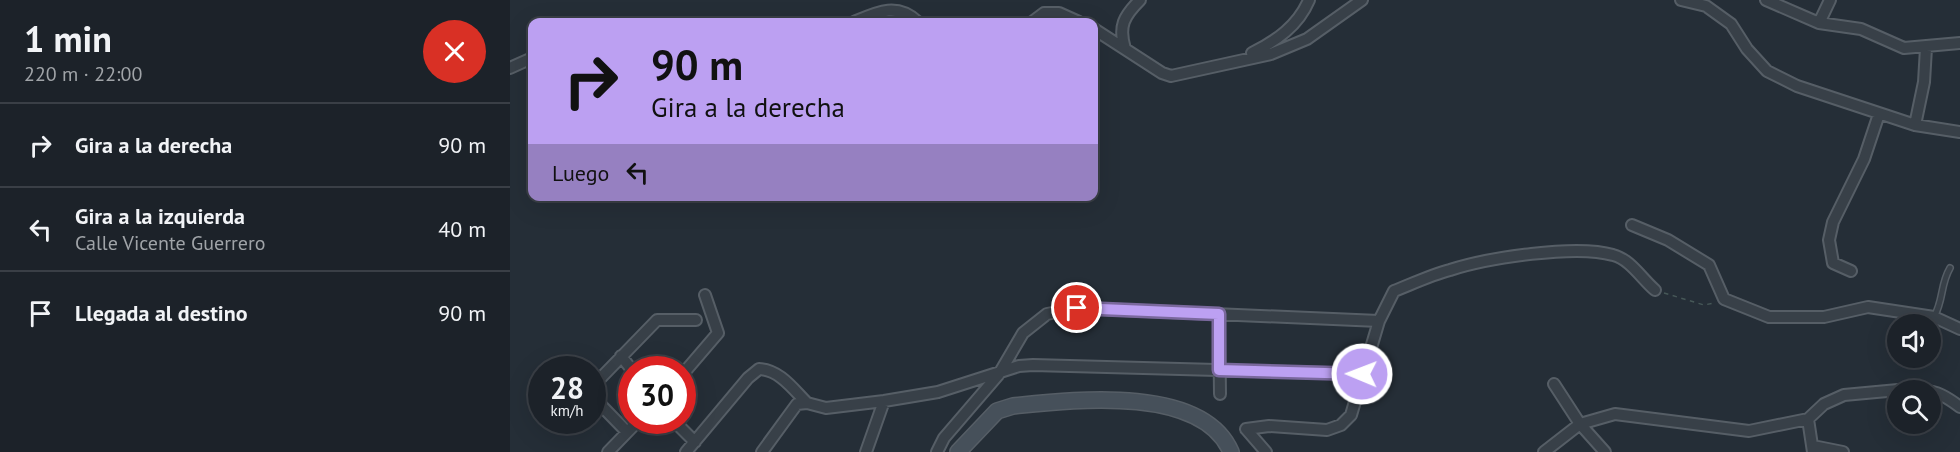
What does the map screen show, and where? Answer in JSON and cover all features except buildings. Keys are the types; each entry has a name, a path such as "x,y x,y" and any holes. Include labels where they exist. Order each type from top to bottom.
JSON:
{"main road":[{"path":"958,452 997,411 1013,406 1121,398 1171,408 1201,420 1220,433 1231,452"}],"street":[{"path":"1125,49 1121,34 1122,20 1140,0"},
{"path":"1241,59 1271,43 1292,28 1309,0"},
{"path":"1098,32 1162,74 1172,76 1271,54 1308,39 1362,0"},
{"path":"1681,0 1708,3 1731,24 1747,49 1767,71 1797,86 1915,126 1960,132"},
{"path":"1766,0 1819,23 1861,29 1904,48 1926,48 1960,43"},
{"path":"1819,23 1830,0"},
{"path":"862,18 877,11 897,9 913,18"},
{"path":"1037,18 1044,13 1058,18"},
{"path":"1915,126 1924,82 1926,48"},
{"path":"510,68 528,60"},
{"path":"1851,271 1833,263 1829,240 1843,200 1864,159 1879,114"},
{"path":"1632,225 1668,240 1709,265 1724,299 1768,317 1824,317 1868,307 1914,314"},
{"path":"1266,452 1246,429 1269,426 1327,430 1341,425 1351,415 1379,321 1394,291 1451,269 1577,251 1614,255 1629,264 1654,290"},
{"path":"696,358 717,333 705,295"},
{"path":"937,452 944,438 999,374 1023,333 1047,314 1077,308 1379,321"},
{"path":"1219,314 1220,394"},
{"path":"621,356 657,320 696,320"},
{"path":"1941,320 1960,329"},
{"path":"606,372 618,359"},
{"path":"762,452 797,404 807,403 826,408 938,392 1019,366 1362,374"},
{"path":"686,452 748,378 759,369 769,370 779,375 807,403"},
{"path":"1554,384 1580,424 1605,452"},
{"path":"1544,452 1580,424 1615,414 1749,431 1808,419 1824,404 1844,395 1887,391"},
{"path":"1941,393 1960,407"},
{"path":"866,452 884,401"},
{"path":"606,410 618,423"},
{"path":"1808,419 1813,449 1843,452"},
{"path":"608,452 625,434"},
{"path":"687,434 695,442"}],"lane":[{"path":"1936,314 1942,303 1943,281 1950,268"}],"path":[{"path":"1654,290 1704,305 1724,299"}],"route":[{"path":"1077,308 1219,314 1219,370 1362,374"}]}
